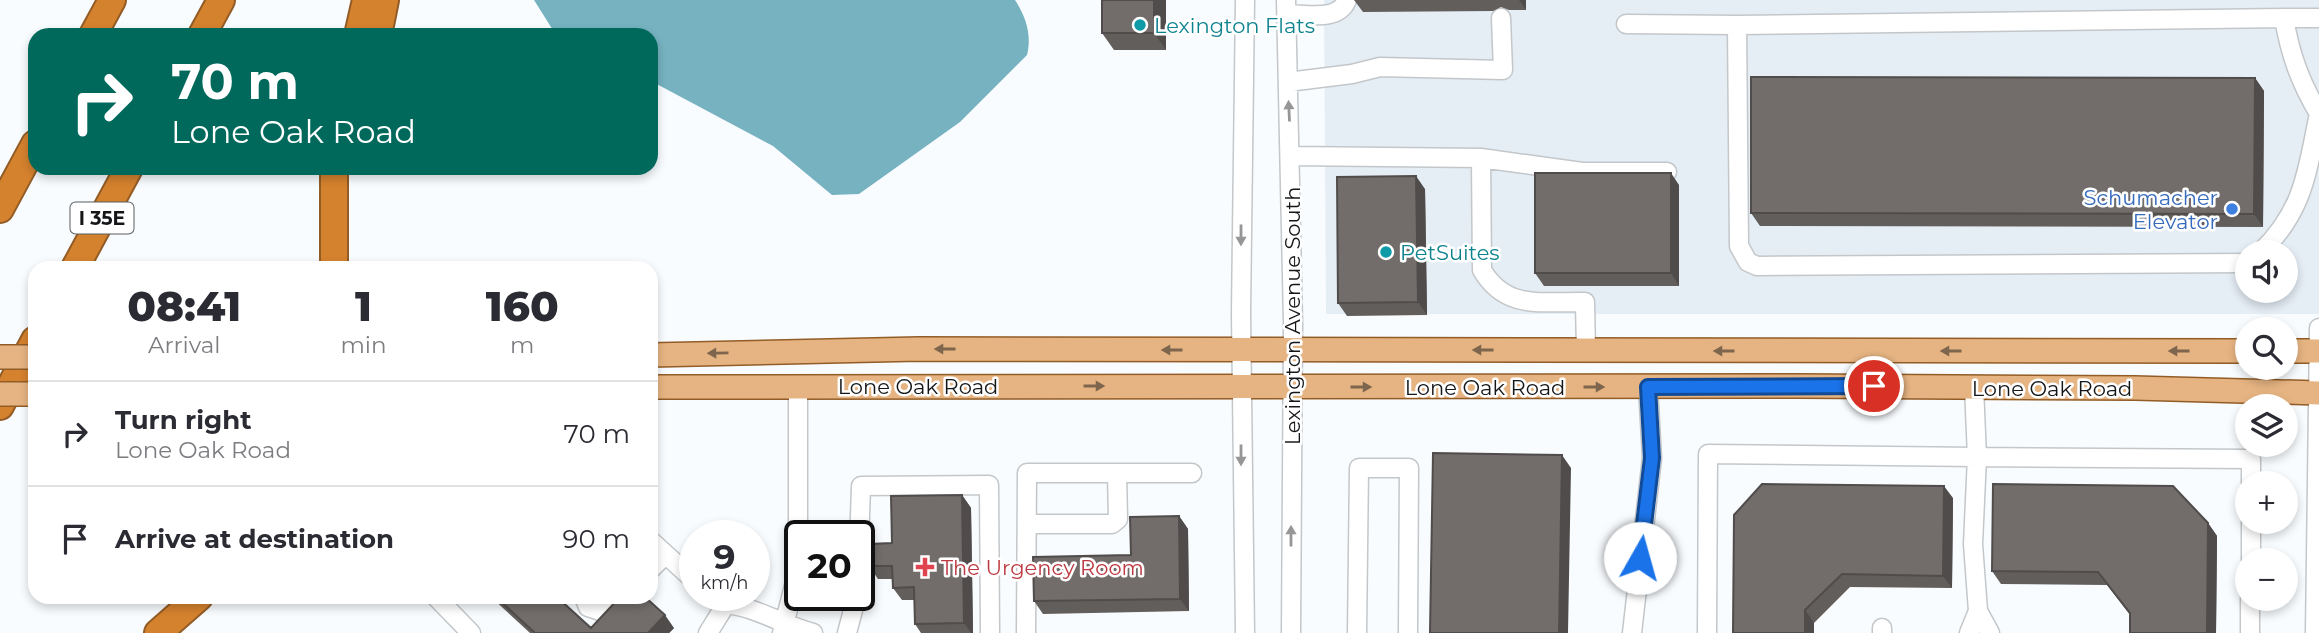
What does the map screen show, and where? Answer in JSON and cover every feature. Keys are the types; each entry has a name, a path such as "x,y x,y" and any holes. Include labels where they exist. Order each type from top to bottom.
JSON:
{"highway":[{"path":"97,28 112,0"},
{"path":"206,28 221,0"},
{"path":"360,28 366,0"},
{"path":"379,28 385,0"},
{"path":"0,209 28,157"},
{"name":"I 35E","path":"79,261 125,175"},
{"path":"334,175 334,260"},
{"path":"334,260 352,175"},
{"path":"0,406 28,353"},
{"path":"158,633 191,604"}],"main road":[{"name":"Lone Oak Road","path":"658,355 919,349 2235,351"},
{"path":"2298,351 2318,351"},
{"path":"0,357 28,357"},
{"name":"Lone Oak Road","path":"658,387 1974,387 2318,393"},
{"path":"0,394 28,394"}],"street":[{"path":"1245,0 1241,350 1245,633"},
{"path":"1286,7 1334,14 1342,10 1346,0"},
{"name":"Lexington Avenue South","path":"1286,7 1293,350 1290,633"},
{"path":"1288,82 1352,74 1380,67 1503,70 1501,18"},
{"path":"2271,240 2288,221 2308,176 2319,114 2300,83 2289,50 2284,18"},
{"path":"1626,24 2319,18"},
{"path":"1737,24 1739,246 1748,262 1757,265 2235,263"},
{"path":"1291,156 1481,158 1582,172 1667,172"},
{"path":"1481,158 1482,270 1490,283 1508,298 1522,301 1585,302 1586,351"},
{"path":"2315,633 2319,328"},
{"path":"784,629 798,570 798,386"},
{"path":"1632,633 1652,458 1648,387"},
{"path":"1974,387 1977,457 1973,544 1978,611 1990,633"},
{"path":"1707,633 1708,454 2251,459 2251,471"},
{"path":"1357,633 1359,468 1409,468 1408,633"},
{"path":"1026,633 1027,473 1192,473"},
{"path":"1027,524 1112,524 1118,519 1117,473"},
{"path":"860,520 861,486 989,485 990,633"},
{"path":"658,548 679,567"},
{"path":"658,562 665,555"},
{"path":"443,604 471,633"},
{"path":"587,604 588,607 603,612 614,604"},
{"path":"708,633 715,611"},
{"path":"754,611 784,629 813,633"},
{"path":"847,633 853,611"},
{"path":"1969,633 1978,611"},
{"path":"2250,611 2250,633"}],"shaded area":[{"path":"1324,0 2319,0 2319,314 1326,314"}],"water":[{"path":"534,0 1015,0 1027,26 1029,40 1027,55 960,122 859,194 832,195 773,146 658,85 658,28 552,28"}],"building":[{"path":"1102,0 1154,0 1154,33 1102,33"},
{"path":"1751,77 2255,78 2254,214 1751,213"},
{"path":"1535,173 1671,173 1671,273 1535,273"},
{"name":"PetSuites","path":"1416,176 1418,302 1338,303 1337,177"},
{"path":"1433,453 1562,455 1559,633 1430,633"},
{"path":"1762,484 1944,486 1943,576 1842,574 1805,610 1805,633 1733,633 1734,515"},
{"path":"1993,484 2173,486 2208,523 2207,633 2130,633 2130,613 2098,572 1992,571"},
{"name":"The Urgency Room","path":"962,495 964,623 915,624 914,587 893,588 892,566 875,566 875,544 892,543 891,496"},
{"path":"1179,516 1180,599 1034,601 1033,557 1131,555 1130,517"},
{"path":"504,604 565,604 591,628 613,604 653,604 665,615 648,633 535,633"}],"place":[{"name":"Lexington Flats","path":"1140,25"},
{"name":"Schumacher Elevator","path":"2232,209"},
{"name":"PetSuites","path":"1386,252"},
{"name":"The Urgency Room","path":"925,567"}],"route":[{"path":"1640,558 1652,458 1648,387 1874,386"}]}
